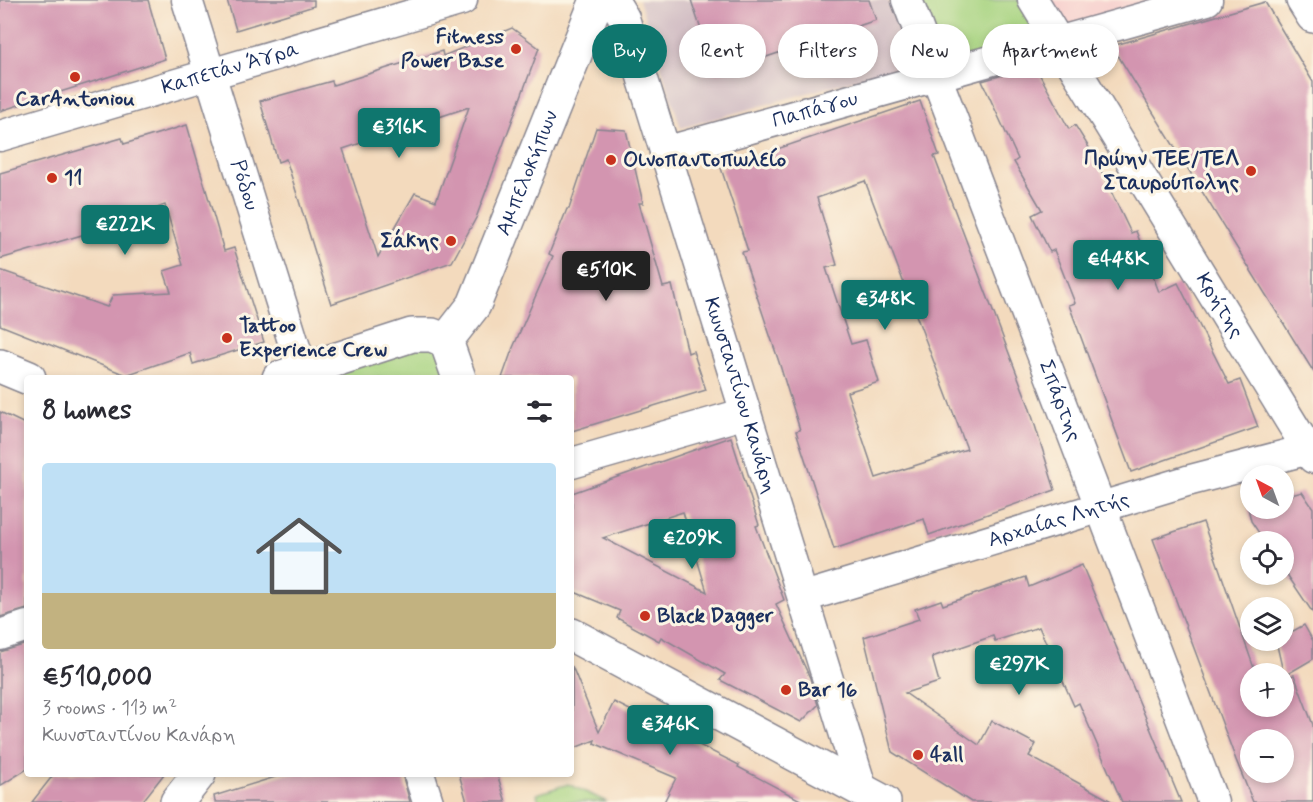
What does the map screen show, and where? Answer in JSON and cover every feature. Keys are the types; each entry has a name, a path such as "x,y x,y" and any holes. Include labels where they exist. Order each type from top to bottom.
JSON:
{"street":[{"name":"Ρόδου","path":"187,0 290,374"},
{"name":"Καπετάν Άγρα","path":"0,136 462,0"},
{"name":"Αμπελοκήπων","path":"446,341 474,305 597,0"},
{"name":"Κωνσταντίνου Κανάρη","path":"613,0 624,18 804,597 873,796"},
{"name":"Σπάρτης","path":"907,0 916,24"},
{"name":"Κρήτης","path":"1033,0 1048,24"},
{"name":"Παπάγου","path":"1118,24 1207,0"},
{"path":"1303,0 1313,16"},
{"name":"Παπάγου","path":"665,152 922,78"},
{"name":"Σπάρτης","path":"938,78 1213,802"},
{"name":"Κρήτης","path":"1081,78 1311,452"},
{"path":"290,374 412,335 432,335 446,341 458,375"},
{"path":"0,366 24,376"},
{"path":"574,462 746,413"},
{"name":"Αρχαίας Λητής","path":"804,597 1250,463 1311,452"},
{"path":"0,635 24,627"},
{"path":"574,636 873,796"},
{"path":"177,802 197,777"},
{"path":"419,777 428,802"}],"shaded area":[{"path":"639,0 888,0 897,24 890,24 890,70 878,74 878,24 778,24 778,78 862,78 681,128 665,78 667,78 667,24 647,24"},
{"path":"1046,0 1171,0 1070,24 1061,24"}],"green space":[{"path":"907,0 1033,0 1048,24 982,24 982,61 970,65 970,24 916,24"},
{"path":"432,335 457,375 290,375"},
{"path":"568,784 607,802 539,802 537,794"}],"building":[{"path":"0,0 148,0 165,59 0,111"},
{"path":"227,0 314,0 314,6 236,30"},
{"path":"691,0 869,0 876,20 864,24 778,24 778,53 766,57 766,24 699,24"},
{"name":"Πρώην ΤΕΕ/ΤΕΛ Σταυρούπολης","path":"1265,2 1313,82 1313,371 1119,57 1119,44"},
{"path":"512,28 539,48 476,218 452,262 331,304 286,159 278,162 260,101 332,81 333,85 442,51 443,56","holes":["469,107 436,201 415,193 378,257 343,149"]},
{"path":"993,78 1041,78 1069,129 1075,125 1093,154 1131,233 1136,231 1159,292 1178,283 1229,384 1240,380 1258,427 1131,472 1069,305 1075,303 1054,250 1050,252 1032,215 1042,210 1014,162 1018,159 982,81"},
{"path":"920,101 939,155 934,156 1029,406 1055,490 929,535 924,519 834,549 796,431 800,430 779,362 742,252 748,251 721,168","holes":["865,181 967,449 876,478 847,392 879,382 866,340 851,344 826,268 837,265 817,198"]},
{"path":"187,125 224,251 234,248 264,342 193,364 190,353 126,375 0,325 0,270 107,307 113,295 171,292 164,271 183,265 165,205 92,232 0,259 0,173 122,138 124,144"},
{"path":"596,128 626,130 643,203 639,203 663,287 672,285 688,353 693,351 706,390 574,430 574,375 503,375 553,256 549,254 567,209 569,209"},
{"path":"0,412 24,424 24,610 0,617"},
{"path":"731,437 759,525 756,526 784,600 776,604 810,678 818,705 801,722 720,680 725,674 661,637 659,641 617,618 620,611 574,592 574,492","holes":["683,512 707,592 603,538"]},
{"path":"1302,492 1313,508 1313,613 1294,585 1294,531 1258,531 1251,519 1294,519 1294,494"},
{"path":"1203,522 1240,628 1240,651 1248,651 1252,663 1240,663 1240,717 1294,717 1294,675 1313,725 1313,802 1253,802 1245,783 1294,783 1294,729 1240,729 1240,770 1153,539"},
{"path":"1082,565 1181,802 1122,802 1079,703 1074,706 1039,627 995,641 993,636 932,657 939,682 905,693 979,745 992,721 1036,744 1029,756 1113,802 971,802 892,752 864,637 919,619 915,609 941,600 943,605 1026,577 1029,587"},
{"path":"1304,625 1313,641 1313,659 1294,670 1294,663 1281,663 1278,651 1294,651 1294,630"},
{"path":"24,645 24,771 0,786 0,652"},
{"path":"574,671 599,732 614,702 739,765 738,767 804,802 664,802 676,778 594,743 595,740 574,748"},
{"path":"52,777 162,777 142,802 32,802"},
{"path":"275,777 403,777 410,802 215,802 214,796"},
{"path":"460,777 498,777 506,802 467,802"}],"place":[{"name":"Fitness Power Base","path":"516,49"},
{"name":"CarAntoniou","path":"75,77"},
{"name":"Οινοπαντοπωλείο","path":"611,160"},
{"name":"Πρώην ΤΕΕ/ΤΕΛ Σταυρούπολης","path":"1251,171"},
{"name":"11","path":"52,178"},
{"name":"Σάκης","path":"451,241"},
{"name":"Tattoo Experience Crew","path":"227,338"},
{"name":"Black Dagger","path":"645,616"},
{"name":"Bar 16","path":"786,690"},
{"name":"4all","path":"918,755"}]}
